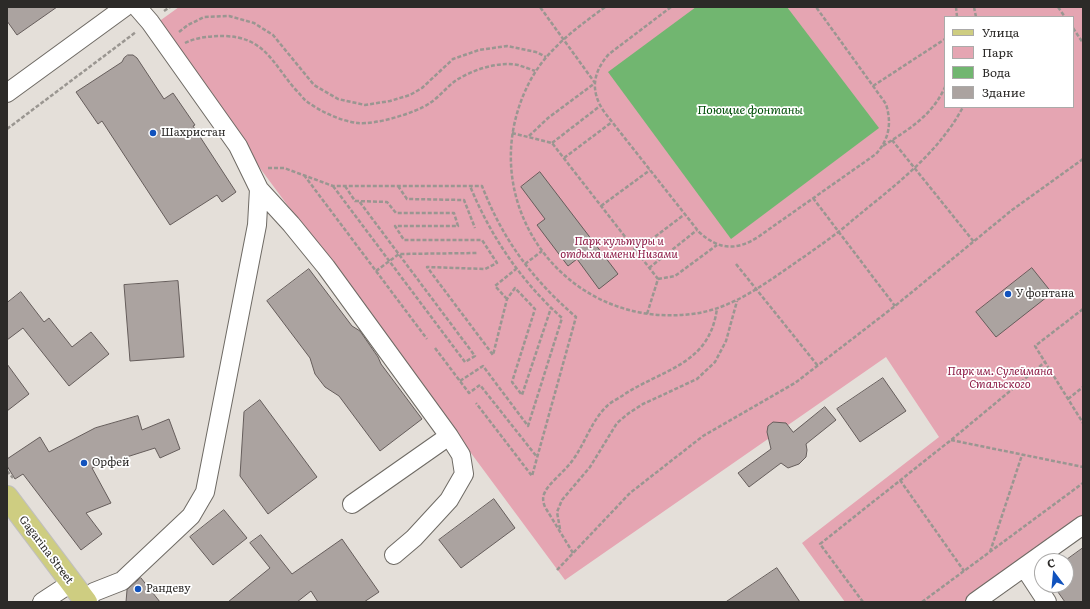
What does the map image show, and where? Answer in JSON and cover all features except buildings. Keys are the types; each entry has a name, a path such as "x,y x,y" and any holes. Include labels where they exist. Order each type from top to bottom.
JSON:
{"main road":[{"name":"Gagarina Street","path":"7,497 70,584"},
{"name":"Gagarina Street","path":"7,503 85,602"}],"street":[{"path":"7,93 125,7"},
{"path":"136,7 150,22 168,46 238,146 259,189 291,224 326,267 462,455 464,474 449,500 414,538 394,555"},
{"path":"85,602 94,592 122,581 191,516 205,492 257,225 259,189"},
{"path":"352,504 449,436"},
{"path":"975,602 1083,525"},
{"path":"1024,567 1047,602"},
{"path":"42,602 70,584"}],"path":[{"path":"7,129 170,7"},
{"path":"540,7 562,40 595,83"},
{"path":"605,7 562,40 535,71 521,101 512,133 510,154 511,174 515,195 530,234 542,251 555,267 571,281 588,293 620,307 647,314 670,316 693,314 737,301 757,290 839,232 914,168 943,139 956,121 962,108"},
{"path":"670,7 609,54 602,62 597,72 595,94 600,106 684,214 707,240 717,245 728,247 749,243 814,198 876,154 883,146 888,136 890,115 886,104 816,7"},
{"path":"1058,7 1064,16"},
{"path":"168,46 188,25 204,17 229,16 254,24 273,35 314,85 338,99 365,106 410,95 422,88 453,59 479,50 507,46 536,52 546,57"},
{"path":"1074,30 1083,43"},
{"path":"168,46 216,36 237,36 253,42 263,50 305,100 321,110 341,119 358,123 378,121 407,114 429,104 455,81 474,71 500,64 518,65 535,71"},
{"path":"873,86 944,40"},
{"path":"529,136 548,118 595,83"},
{"path":"883,146 919,122 932,108 944,89"},
{"path":"552,142 600,106"},
{"path":"564,158 612,122"},
{"path":"512,133 552,142 658,280"},
{"path":"892,140 974,242"},
{"path":"557,570 630,493 703,436 795,383 895,306 1012,210 1083,159"},
{"path":"249,168 284,168 333,186 482,186 500,227 524,264 544,288 576,317 532,476 476,403"},
{"path":"601,206 650,170"},
{"path":"304,175 427,339"},
{"path":"333,186 466,362 475,356 358,201 355,201 345,186"},
{"path":"398,186 408,199 464,200 475,228"},
{"path":"460,381 483,366 528,426 562,318 516,269 485,220 470,186"},
{"path":"814,198 895,306"},
{"path":"358,201 387,202 396,213 454,213 458,226 395,226 404,240 482,240 497,263 486,269 427,267 493,355 507,299 515,288 535,308 512,382 522,395 551,308"},
{"path":"636,251 684,214"},
{"path":"649,268 698,230"},
{"path":"658,280 675,276 717,245"},
{"path":"524,264 542,251"},
{"path":"376,271 398,254 477,253"},
{"path":"736,264 818,366"},
{"path":"507,299 495,286 516,269"},
{"path":"647,314 658,280"},
{"path":"560,532 557,512 562,500 590,467 617,423 643,404 697,379 715,362 726,341 737,301"},
{"path":"573,553 545,507 543,501 545,491 569,466 595,421 607,406 630,390 679,366 699,350 710,335 717,308"},
{"path":"1083,309 1035,346 1083,423"},
{"path":"435,348 469,393 480,385 537,457"},
{"path":"863,602 820,544 951,440 1045,362"},
{"path":"1068,399 1083,387"},
{"path":"951,440 1083,467"},
{"path":"990,552 1022,455"},
{"path":"900,480 964,571"},
{"path":"922,602 1083,483"}],"green space":[{"name":"Парк культуры и отдыха имени Низами","path":"179,7 1083,7 1083,524 1042,553 1034,553 1034,559 974,602 845,602 802,543 939,437 886,357 565,580 154,25"}],"water":[{"name":"Поющие фонтаны","path":"696,7 787,7 879,128 731,239 608,72"}],"place":[{"name":"Шахристан","path":"153,133"},
{"name":"У фонтана","path":"1008,294"},
{"name":"Орфей","path":"84,463"},
{"name":"Рандеву","path":"138,589"}],"park label":[{"name":"Парк им. Сулеймана Стальского","path":"1000,378"}]}
